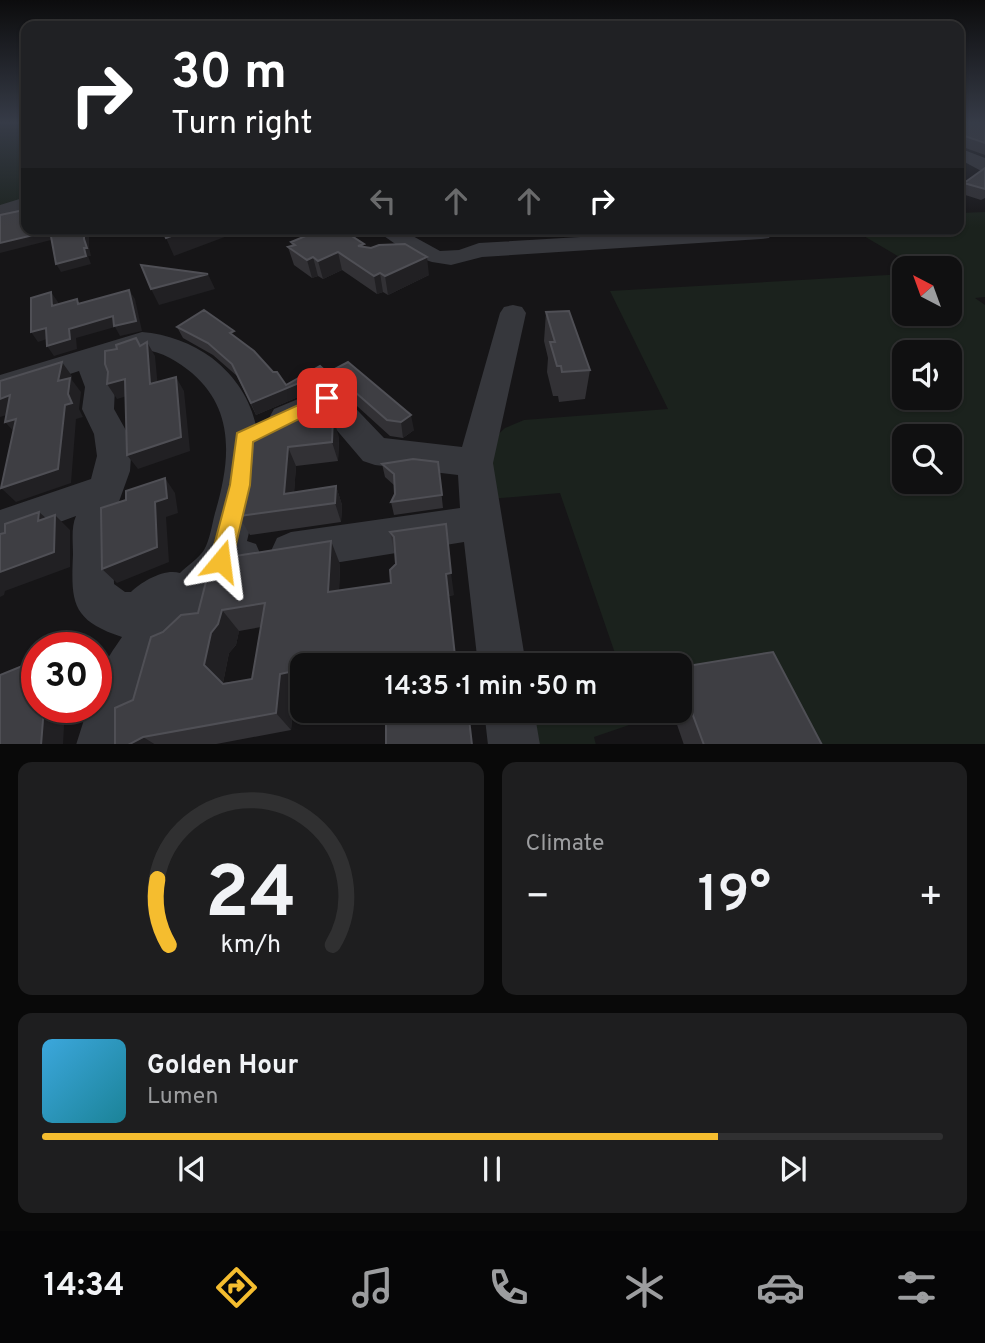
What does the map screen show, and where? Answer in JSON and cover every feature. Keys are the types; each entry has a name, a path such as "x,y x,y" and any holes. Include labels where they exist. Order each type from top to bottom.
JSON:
{"street":[{"path":"964,175 977,173 985,168"},
{"path":"0,211 21,205"},
{"path":"395,235 435,258 465,256 479,250 728,235"},
{"path":"500,653 475,463 513,313"},
{"path":"0,386 88,358 142,341 155,341 205,367 231,396 240,415 244,438 240,485 221,561 186,597 188,610 180,624 165,635 118,614 93,594 93,521 106,489 114,456 111,434 99,409 100,387 88,358"},
{"path":"244,438 327,398 374,451 475,463"},
{"path":"0,527 106,489"},
{"path":"221,561 481,522"},
{"path":"102,744 121,680 145,626"},
{"path":"511,723 514,744"}],"shaded area":[{"path":"0,158 21,158 21,205 0,211"},
{"path":"985,212 985,297 975,298 985,305 985,744 792,744 692,688 692,653 615,653 560,493 489,499 490,442 505,428 524,420 668,409 610,291 892,275 892,326 962,326 962,256 898,256 862,235 964,235 964,213"},
{"path":"534,723 635,723 594,737 596,744 539,744"}],"building":[{"path":"985,168 985,189 964,183"},
{"path":"21,211 21,235 33,235 0,243 0,215"},
{"path":"51,235 84,235 86,256 56,264"},
{"path":"308,235 350,235 364,244 358,246 371,248 405,244 427,257 385,276 380,273 374,276 338,252 318,261 313,257 307,260 288,247 295,245 291,242"},
{"path":"141,265 208,274 151,289"},
{"path":"129,290 136,321 114,326 113,316 69,329 70,339 47,346 46,328 31,332 31,298 51,292 52,306 77,299 78,304"},
{"path":"204,310 234,331 230,333 254,351 273,372 277,372 286,385 320,366 330,375 323,373 251,403 232,364 208,343 177,327"},
{"path":"569,311 590,370 562,372 561,366 557,366 550,342 555,342 546,312"},
{"path":"136,338 140,346 147,342 150,384 176,377 181,437 127,455 125,379 107,384 105,351 117,349 116,345"},
{"path":"62,362 58,381 70,378 68,394 72,403 65,405 58,469 1,488 16,419 5,422 10,395 0,399 0,381"},
{"path":"348,362 411,415 401,422 387,420 331,371"},
{"path":"316,398 333,417 332,442 288,447 284,494 336,486 335,503 239,516 252,461 254,427"},
{"path":"413,459 438,462 442,495 391,502 395,494 394,474 382,464"},
{"path":"165,478 167,498 155,502 157,547 102,569 101,508 126,500 126,491"},
{"path":"39,512 38,521 55,515 54,552 0,572 0,534 5,533 5,524"},
{"path":"446,524 451,573 446,574 455,653 290,653 290,672 280,674 276,713 143,737 130,744 115,744 115,708 133,700 151,637 163,632 181,615 198,613 210,566 217,559 331,541 328,592 391,583 390,570 396,564 394,537 390,532","holes":["265,603 252,679 223,684 204,665 211,633 218,624 222,610"]},
{"path":"773,652 821,744 704,744 692,713 692,665"},
{"path":"21,666 21,723 43,723 41,744 0,744 0,675"},
{"path":"386,723 469,723 472,744 386,744"}],"route":[{"path":"221,561 240,485 244,438 327,398"}]}
